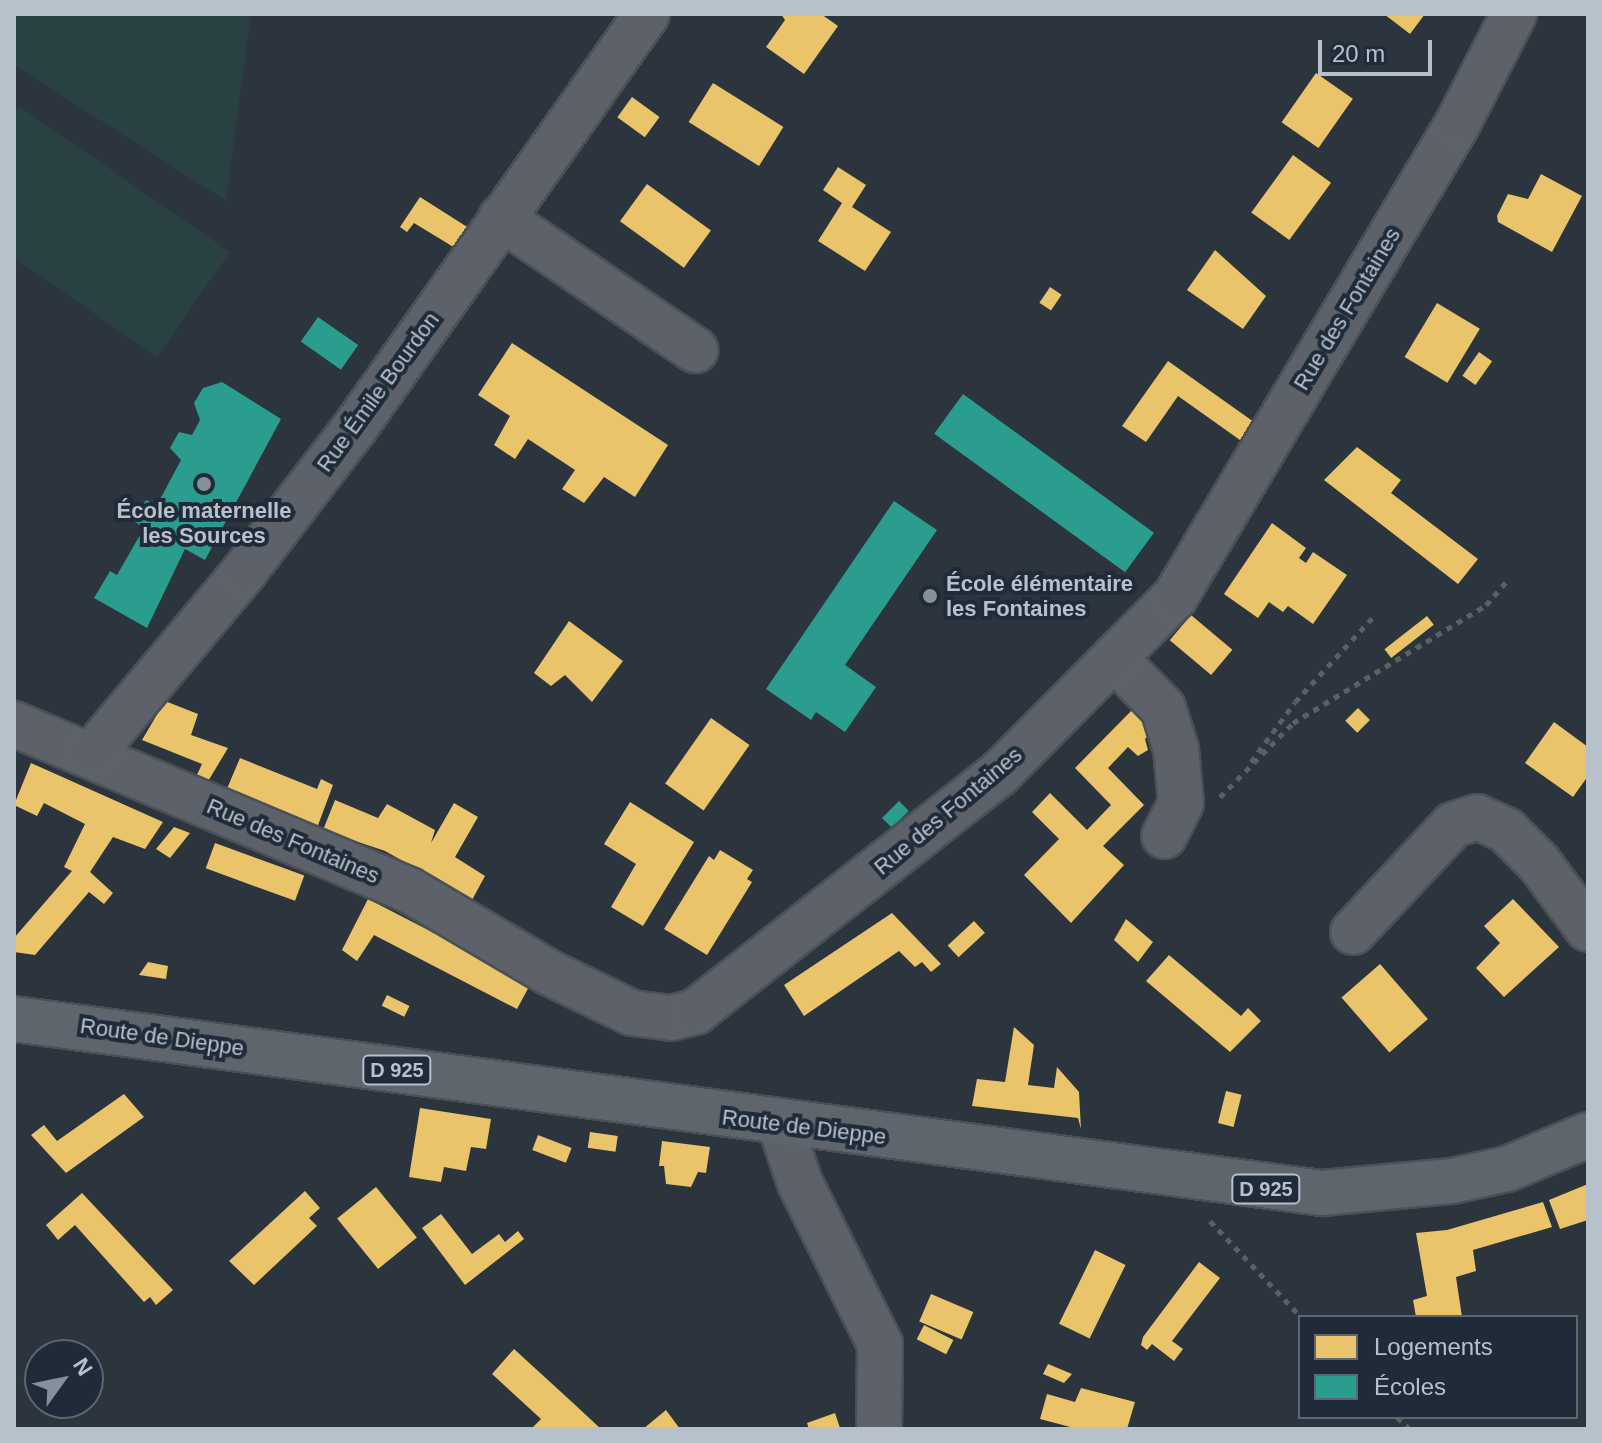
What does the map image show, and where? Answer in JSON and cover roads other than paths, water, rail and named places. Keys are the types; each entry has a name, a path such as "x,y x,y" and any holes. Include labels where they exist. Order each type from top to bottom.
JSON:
{"main road":[{"name":"Route de Dieppe","path":"14,1019 780,1124 1322,1193 1412,1187 1507,1169 1588,1135"}],"street":[{"name":"Rue Émile Bourdon","path":"91,755 244,572 356,426 647,14"},
{"name":"Rue des Fontaines","path":"14,724 409,890 548,972 632,1013 671,1018 695,1012 999,774 1175,597 1458,123 1514,14"},
{"path":"501,218 695,350"},
{"path":"1114,658 1163,708 1176,749 1172,820"},
{"path":"1353,932 1453,825 1477,817 1506,830 1539,863 1588,929"},
{"path":"780,1124 800,1183 880,1344 879,1429"}],"place":[{"name":"École maternelle les Sources","path":"204,484"},
{"name":"École élémentaire les Fontaines","path":"930,596"}]}
